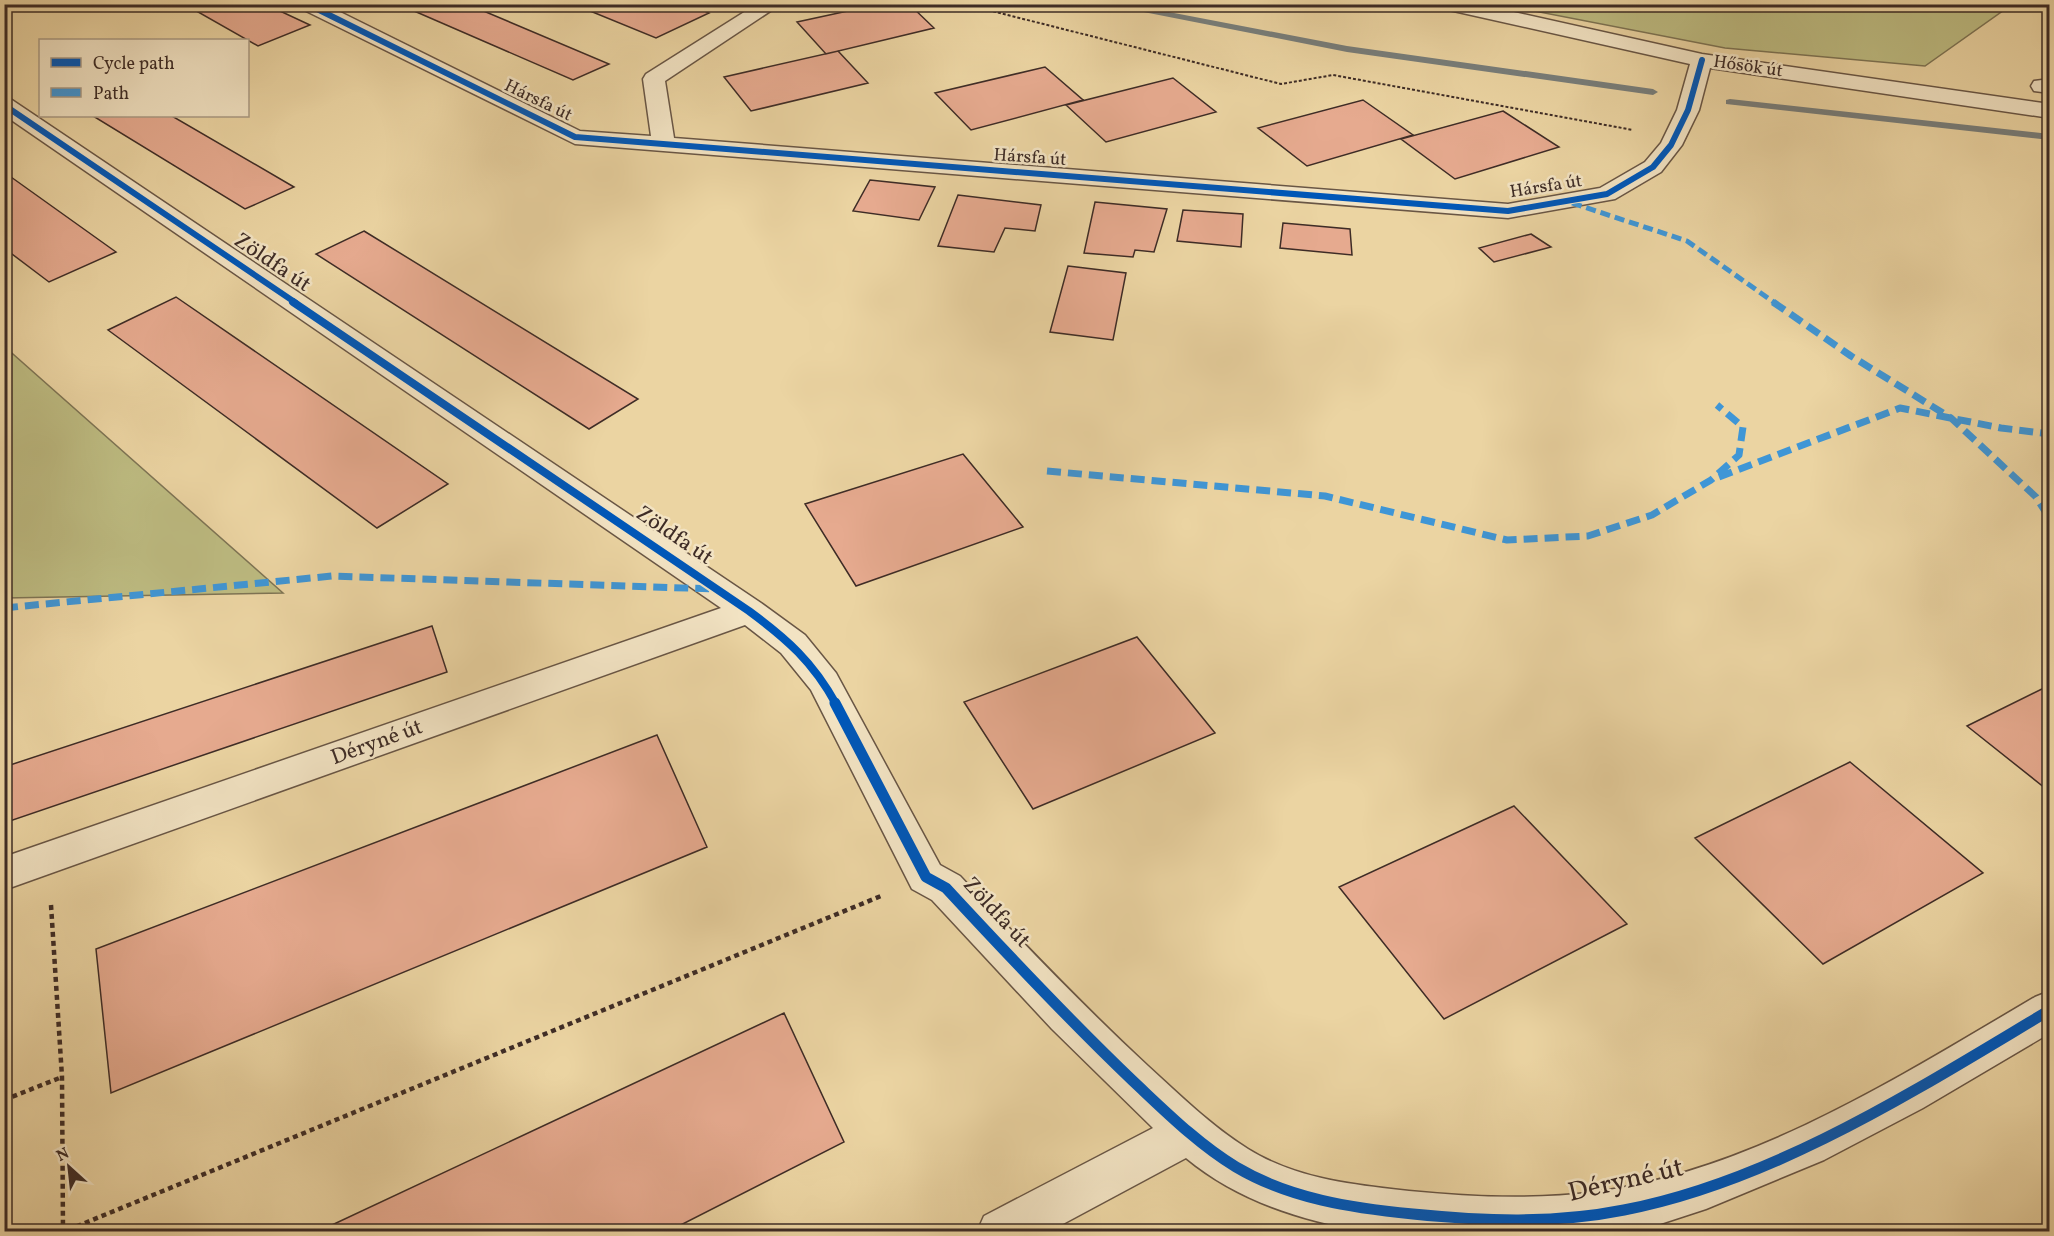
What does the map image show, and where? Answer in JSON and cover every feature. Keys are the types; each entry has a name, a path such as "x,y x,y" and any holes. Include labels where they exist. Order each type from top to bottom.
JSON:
{"street":[{"name":"Hársfa út","path":"307,4 575,137 664,146 1508,211 1607,194 1653,167 1675,138 1688,111 1702,60"},
{"path":"728,4 762,9"},
{"name":"Hősök út","path":"1449,4 1702,60 2049,111"},
{"path":"664,146 654,79 762,9"},
{"name":"Zöldfa út","path":"4,105 749,611 793,644 824,682 926,877 946,888 1106,1056 1189,1133"},
{"name":"Déryné út","path":"4,874 749,611"},
{"name":"Déryné út","path":"1189,1133 1245,1172 1291,1194 1354,1208 1461,1220 1554,1220 1653,1204 1741,1174 1827,1134 1971,1057 2049,1010"},
{"path":"1000,1232 1189,1133"}],"path":[{"path":"964,4 1281,84 1333,75 1675,138"},
{"path":"48,860 62,1077 63,1232 926,877"},
{"path":"4,1100 62,1077"}],"shaded area":[{"path":"2011,4 1925,66 1725,48 1503,5"},
{"path":"5,347 283,593 5,598"}],"building":[{"path":"184,4 265,4 310,25 258,46"},
{"path":"398,4 467,4 609,64 573,80"},
{"path":"573,4 689,4 709,13 656,38"},
{"path":"880,4 909,4 934,28 826,54 797,22"},
{"path":"838,51 868,83 751,111 724,77"},
{"path":"1045,67 1083,100 971,130 935,93"},
{"path":"1173,78 1216,112 1106,142 1066,105"},
{"path":"1363,100 1413,135 1307,166 1258,128"},
{"path":"1503,111 1559,147 1455,179 1401,139"},
{"path":"95,117 174,117 294,187 245,209"},
{"path":"4,172 116,252 49,282 4,248"},
{"path":"870,180 935,187 919,220 853,211"},
{"path":"958,195 1041,205 1035,231 1005,228 994,252 938,246"},
{"path":"1095,202 1167,209 1154,252 1135,250 1133,257 1084,253"},
{"path":"1183,210 1243,214 1241,247 1177,241"},
{"path":"1283,223 1350,229 1352,255 1280,248"},
{"path":"364,231 638,399 589,429 316,254"},
{"path":"1531,234 1551,247 1494,262 1479,248"},
{"path":"1068,266 1126,273 1113,340 1050,332"},
{"path":"176,297 448,484 377,528 108,330"},
{"path":"963,454 1023,527 856,586 805,504"},
{"path":"432,626 447,672 4,823 4,767"},
{"path":"1137,637 1215,733 1033,809 964,702"},
{"path":"2050,685 2050,792 1967,726"},
{"path":"657,735 707,847 111,1093 96,949"},
{"path":"1850,762 1983,873 1823,964 1695,838"},
{"path":"1514,806 1627,924 1444,1019 1339,887"},
{"path":"784,1013 844,1142 667,1232 317,1232"}],"waterway":[{"path":"1108,4 1347,49 1653,92"},
{"path":"1730,102 2050,137"}],"marked path":[{"path":"1572,203 1687,241 1851,356 1951,418 2036,497 2050,519"},
{"path":"1047,471 1325,496 1507,540 1588,536 1652,515 1711,480 1739,455 1743,427 1717,405"},
{"path":"1719,477 1900,408 2001,428 2050,434"},
{"path":"4,608 332,576 714,589"}],"cycle path":[{"path":"307,4 575,137 1508,211 1607,194 1653,167 1671,145 1688,110 1702,60"},
{"path":"4,105 749,611 793,644 824,682 926,877 946,888 1067,1016 1179,1123 1233,1165 1267,1183 1328,1202 1443,1217 1534,1220 1625,1210 1706,1187 1808,1145 1907,1094 2050,1010"}]}
